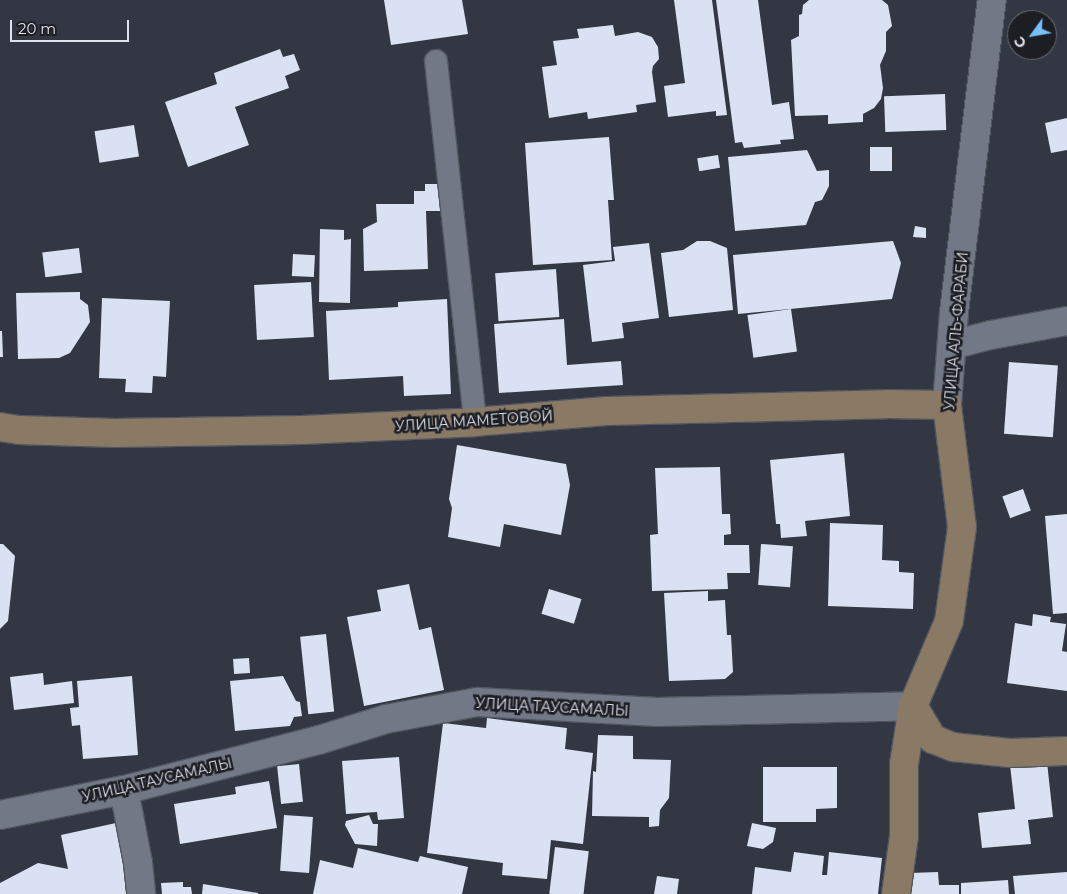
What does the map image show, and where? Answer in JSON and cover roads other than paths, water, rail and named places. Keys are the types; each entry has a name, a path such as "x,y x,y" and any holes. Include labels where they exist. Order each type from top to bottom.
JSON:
{"street":[{"name":"УЛИЦА АЛЬ-ФАРАБИ","path":"896,894 904,836 904,764 913,706 949,621 962,527 947,405 952,344 992,0"},
{"path":"952,344 1067,321"},
{"name":"УЛИЦА МАМЕТОВОЙ","path":"0,427 19,430 115,434 302,430 475,422 616,411 887,404 947,405"},
{"name":"УЛИЦА ТАУСАМАЛЫ","path":"0,815 124,790 319,740 386,719 477,702 657,712 913,706"},
{"path":"913,706 933,740 953,747 1010,753 1067,751"},
{"path":"124,790 138,863 141,894"}],"lane":[{"path":"436,61 475,422"}]}
